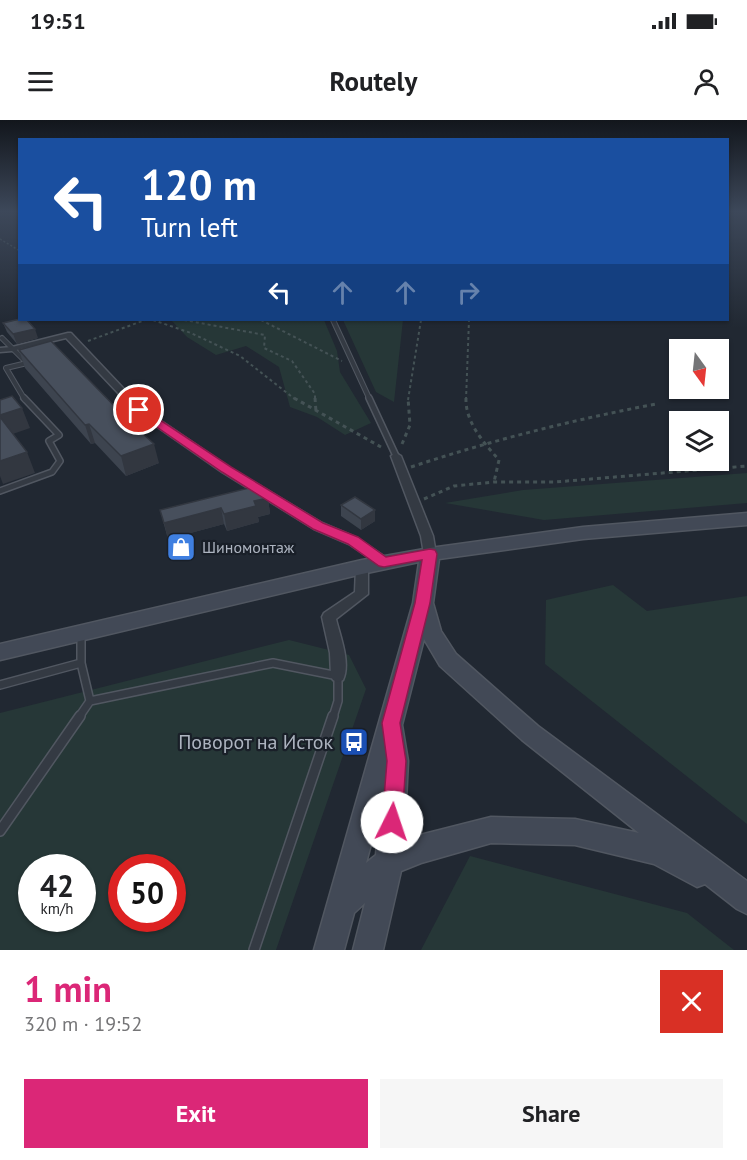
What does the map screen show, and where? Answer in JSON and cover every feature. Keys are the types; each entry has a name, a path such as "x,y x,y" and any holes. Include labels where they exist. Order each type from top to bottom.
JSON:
{"main road":[{"path":"0,652 384,562 583,533 747,519"},
{"path":"329,950 423,603 430,554"},
{"path":"423,603 431,633 448,660 530,733 747,901"},
{"path":"368,950 389,862 396,761 391,723"},
{"path":"340,906 389,862 420,849 491,830 575,832 659,850 747,901"}],"street":[{"path":"0,350 68,335 139,410 226,470 318,526 353,541 384,562"},
{"path":"396,456 427,536 430,554"},
{"path":"338,676 337,653 329,617 361,594 362,567"}],"lane":[{"path":"333,321 396,456"},
{"path":"0,491 52,472 60,461 49,441 58,435 20,394 6,368 27,363 2,338"},
{"path":"81,633 81,663 90,702"},
{"path":"0,686 81,663"},
{"path":"0,831 90,702 273,663 338,676 338,701 254,950"}],"path":[{"path":"78,344 142,321"},
{"path":"156,321 191,333 240,356 298,402 396,456 410,425 408,396 421,321"},
{"path":"189,321 265,335 264,348 292,361 315,394 316,412"},
{"path":"263,321 353,366"},
{"path":"469,321 466,407 483,443 499,460 494,482"},
{"path":"402,471 483,443 567,421 656,404"},
{"path":"414,504 454,486 494,482 555,482 747,465"}],"shaded area":[{"path":"172,321 324,321 337,351 340,372 371,423 345,435 317,417 290,407 279,367 246,346 216,355 187,337"},
{"path":"343,321 403,321 394,402 376,392"},
{"path":"747,473 747,503 544,520 445,503 523,490"},
{"path":"613,585 647,611 747,596 747,824 545,664 546,600"},
{"path":"289,640 349,655 366,689 276,950 0,950 0,713"},
{"path":"470,856 687,913 734,950 421,950"}],"building":[{"path":"18,319 28,321 35,329 13,334 3,323"},
{"path":"51,341 154,444 121,456 89,424 85,425 19,350"},
{"path":"12,396 22,408 0,415 0,400"},
{"path":"0,417 27,452 0,461"},
{"path":"261,485 268,498 254,501 256,506 224,514 221,508 164,523 160,510"},
{"path":"355,497 375,510 361,519 341,505"}],"place":[{"name":"Шиномонтаж","path":"181,547"},
{"name":"Поворот на Исток","path":"354,742"}],"route":[{"path":"139,410 226,470 318,526 353,541 384,562 430,554 423,603 391,723 396,761 392,822"}]}
